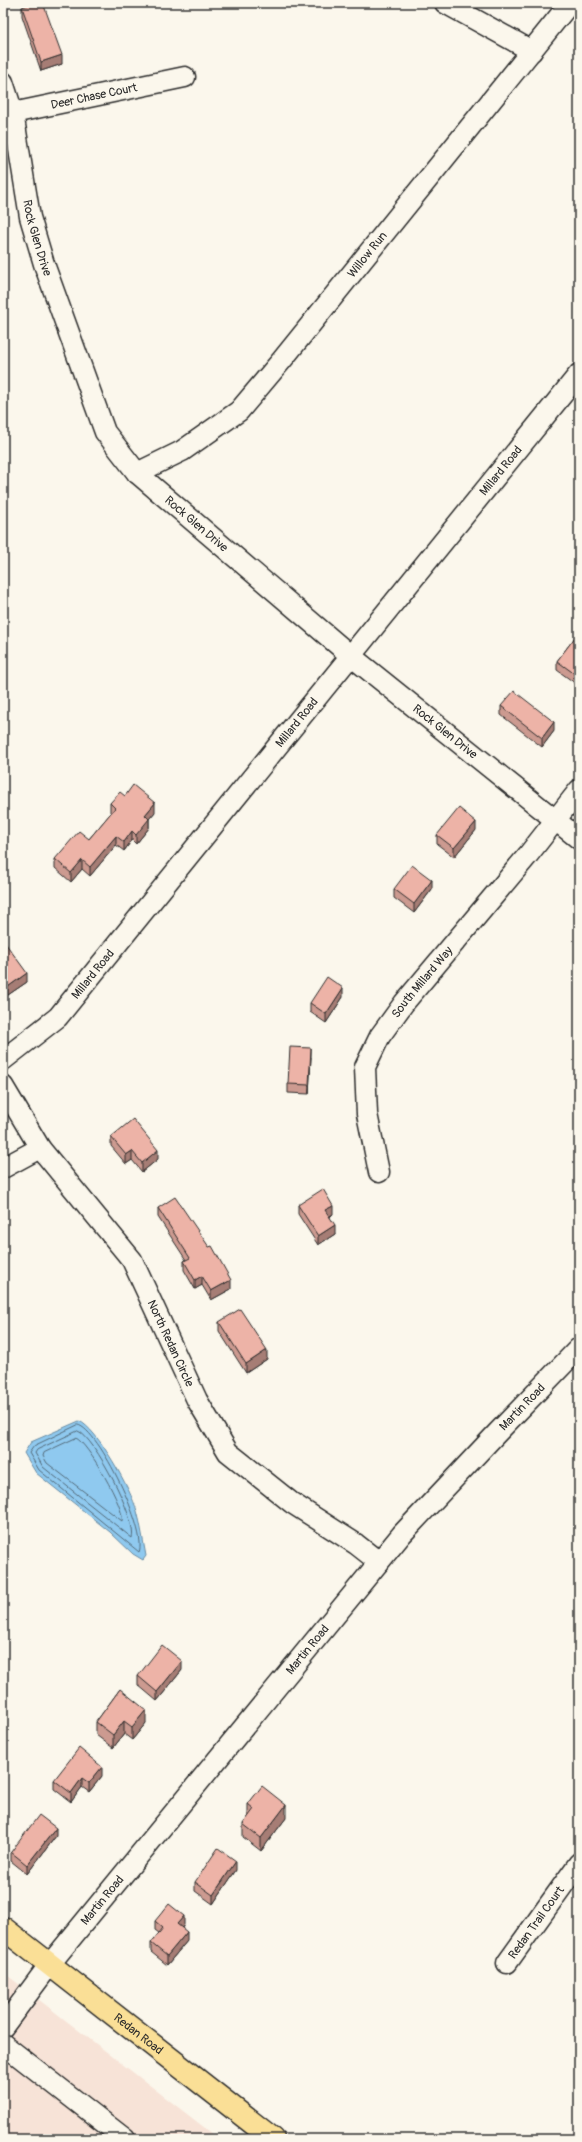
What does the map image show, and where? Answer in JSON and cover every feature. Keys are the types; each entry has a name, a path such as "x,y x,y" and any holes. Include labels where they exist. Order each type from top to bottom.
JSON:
{"main road":[{"name":"Redan Road","path":"3,1928 273,2139"}],"street":[{"path":"445,3 532,51"},
{"name":"Willow Run","path":"137,473 182,451 239,411 282,360 570,3"},
{"name":"Deer Chase Court","path":"8,114 185,77"},
{"name":"Rock Glen Drive","path":"3,82 8,114 30,217 44,264 105,432 137,473 351,656 555,822 579,839"},
{"name":"Millard Road","path":"3,1060 58,1017 579,374"},
{"name":"South Millard Way","path":"379,1172 367,1114 365,1067 380,1036 404,1003 555,822 579,790"},
{"name":"North Redan Circle","path":"3,1086 40,1148 132,1260 197,1400 228,1452 292,1503 356,1544 379,1562"},
{"path":"3,1168 40,1148"},
{"name":"Martin Road","path":"3,2027 50,1964 402,1534 491,1438 579,1348"},
{"name":"Redan Trail Court","path":"507,1963 579,1863"},
{"path":"3,2044 125,2139"}],"shaded area":[{"path":"3,1972 218,2138 3,2139"}],"water":[{"path":"79,1421 95,1435 104,1447 121,1475 134,1501 140,1522 146,1556 143,1560 133,1554 110,1532 36,1473 24,1453 31,1442"}],"building":[{"path":"34,3 43,3 62,55 41,62 22,7"},
{"path":"579,632 579,677 557,661"},
{"path":"514,691 554,722 542,738 501,706"},
{"path":"133,785 155,803 145,815 149,819 136,835 132,831 124,842 116,836 90,867 82,860 71,873 55,859 79,831 89,839 115,808 110,803 120,792 125,796"},
{"path":"459,808 476,822 454,848 437,835"},
{"path":"412,865 432,880 414,904 394,889"},
{"path":"3,940 27,973 5,989 3,985"},
{"path":"327,977 343,988 326,1014 310,1003"},
{"path":"290,1047 311,1048 309,1085 288,1084"},
{"path":"133,1119 158,1150 142,1163 132,1151 126,1155 111,1137"},
{"path":"323,1189 333,1206 325,1210 335,1225 318,1236 298,1205"},
{"path":"175,1197 209,1247 212,1246 231,1280 211,1291 202,1276 195,1280 184,1261 190,1258 158,1208"},
{"path":"240,1309 267,1350 246,1364 219,1322"},
{"path":"162,1645 182,1661 157,1692 138,1676"},
{"path":"120,1689 146,1710 132,1727 124,1721 113,1735 96,1722"},
{"path":"79,1748 102,1767 89,1783 82,1778 71,1793 54,1780"},
{"path":"262,1786 286,1805 261,1838 243,1824 254,1809 248,1804"},
{"path":"39,1815 56,1828 27,1865 11,1852"},
{"path":"218,1848 236,1861 213,1895 195,1882"},
{"path":"169,1904 184,1916 177,1924 187,1932 167,1956 151,1943 163,1928 155,1921"}]}
